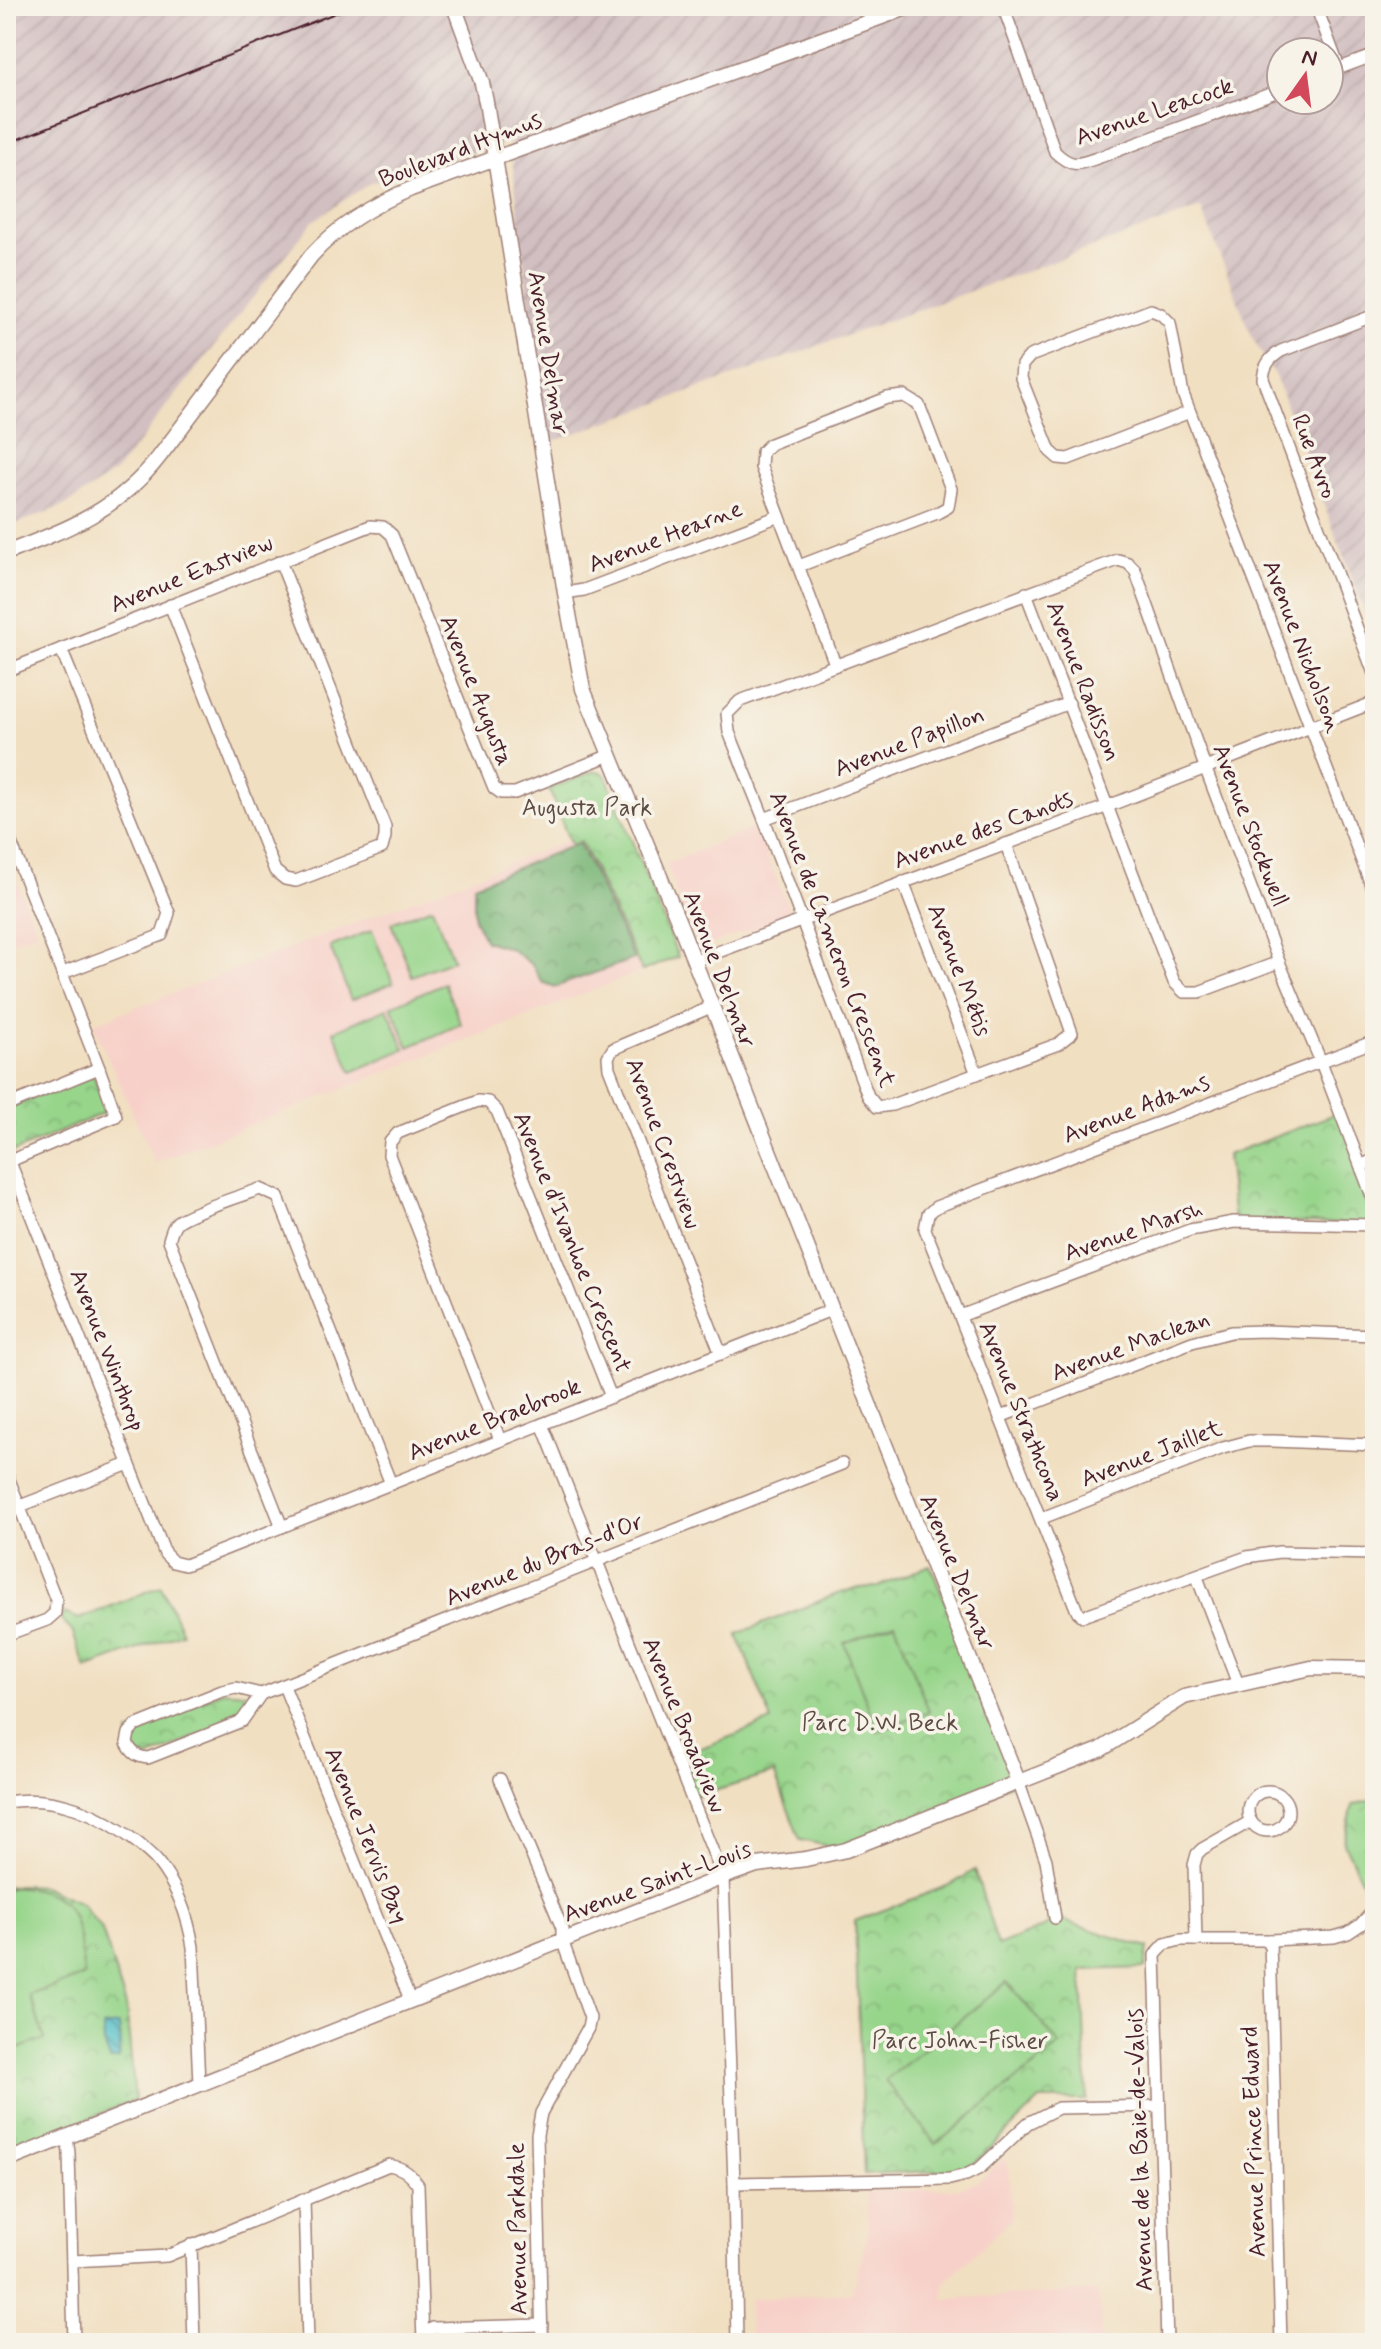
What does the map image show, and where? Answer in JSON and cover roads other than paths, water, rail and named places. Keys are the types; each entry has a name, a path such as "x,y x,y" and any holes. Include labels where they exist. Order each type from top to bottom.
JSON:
{"street":[{"name":"Avenue Delmar","path":"454,6 482,83 583,689 694,961 1018,1781 1046,1860 1055,1918"},
{"name":"Boulevard Hymus","path":"6,553 84,521 108,507 139,481 316,250 345,224 381,202 912,6"},
{"name":"Avenue Leacock","path":"1003,6 1055,152 1065,162 1079,163 1100,157 1265,96"},
{"path":"1316,6 1324,36"},
{"path":"1345,66 1375,55"},
{"name":"Avenue Nicholson","path":"1190,412 1068,459 1058,458 1050,451 1021,378 1022,365 1030,356 1151,310 1170,323 1183,394 1190,412 1310,727 1375,895"},
{"name":"Rue Avro","path":"1375,315 1281,351 1265,366 1263,379 1375,676"},
{"path":"799,566 948,507 951,489 919,405 904,396 887,398 770,444 762,452 761,467 835,664"},
{"name":"Avenue Hearne","path":"565,593 584,590 779,516"},
{"name":"Avenue Eastview","path":"6,671 370,526 383,527 392,535"},
{"name":"Avenue Augusta","path":"392,535 494,788 501,793 515,793 610,755"},
{"name":"Avenue Stockwell","path":"1026,593 1118,560 1128,563 1135,570 1205,767 1375,1204"},
{"path":"170,605 275,871 285,879 296,881 346,863 382,848 385,827 280,561"},
{"name":"Avenue Radisson","path":"727,714 740,701 1026,593 1174,982 1184,992 1199,992 1279,962"},
{"path":"61,649 169,913 162,935 63,973"},
{"name":"Avenue des Canots","path":"694,961 1375,702"},
{"name":"Avenue Papillon","path":"764,819 1069,703"},
{"name":"Avenue de Cameron Crescent","path":"727,714 729,732 868,1096 877,1107 892,1105 1058,1044 1072,1033 1006,844"},
{"path":"6,830 116,1116 8,1156"},
{"name":"Avenue Métis","path":"903,882 977,1074"},
{"name":"Avenue Crestview","path":"711,1007 613,1049 608,1057 609,1068 721,1354"},
{"name":"Avenue Adams","path":"925,1229 928,1214 936,1207 1375,1041"},
{"path":"6,1106 99,1068"},
{"name":"Avenue d'Ivanhoe Crescent","path":"500,1440 389,1155 390,1142 398,1133 478,1101 488,1102 497,1111 611,1397"},
{"name":"Avenue Winthrop","path":"8,1156 165,1554 173,1562"},
{"path":"1361,1166 1375,1159"},
{"path":"282,1527 169,1240 177,1221 260,1189 278,1197 391,1484"},
{"name":"Avenue Marsh","path":"960,1316 1190,1230 1234,1222 1375,1225"},
{"name":"Avenue Strathcona","path":"925,1229 1077,1611 1083,1616 1091,1615 1197,1577"},
{"name":"Avenue Braebrook","path":"173,1562 185,1565 831,1310"},
{"name":"Avenue Maclean","path":"1000,1417 1192,1342 1231,1332 1375,1335"},
{"name":"Avenue Broadview","path":"542,1424 723,1877 737,2343"},
{"name":"Avenue Jaillet","path":"1042,1518 1223,1448 1249,1441 1375,1445"},
{"path":"20,1506 129,1464"},
{"name":"Avenue du Bras-d'Or","path":"261,1694 242,1721 148,1758 132,1752 127,1743 129,1733 135,1726 222,1691 236,1688 261,1694 284,1686 842,1464"},
{"path":"6,1472 56,1600 55,1613 47,1620 6,1635"},
{"path":"1238,1684 1197,1577 1247,1557 1279,1552 1375,1554"},
{"name":"Avenue Saint-Louis","path":"6,2161 723,1877 757,1865 846,1850 1100,1750 1184,1697 1311,1668 1375,1669"},
{"name":"Avenue Jervis Bay","path":"284,1686 410,2000"},
{"path":"1375,1695 1375,1729"},
{"name":"Avenue Parkdale","path":"500,1779 562,1928 562,1940 590,2018 588,2028 541,2113 537,2135 542,2343"},
{"path":"6,1802 51,1802 88,1811 119,1828 156,1859 184,1908 190,1927 199,2084"},
{"path":"1251,1821 1197,1854 1194,1865 1196,1940 1334,1937 1360,1925 1375,1909"},
{"name":"Avenue de la Baie-de-Valois","path":"1167,2343 1155,1955 1165,1944 1196,1940"},
{"name":"Avenue Prince Edward","path":"1270,1940 1281,2343"},
{"path":"734,2183 950,2179 980,2168 1028,2123 1058,2108 1159,2106"},
{"path":"67,2137 74,2343"},
{"path":"72,2261 167,2256 389,2165 411,2174 418,2185 423,2339"},
{"path":"304,2199 308,2343"},
{"path":"191,2245 194,2343"},
{"path":"423,2339 433,2328 542,2325"}],"water":[{"path":"119,2025 119,2059 110,2060 103,2027"}],"tram line":[{"path":"6,144 353,6"}],"park label":[{"name":"Augusta Park","path":"587,807"},
{"name":"Parc D.W. Beck","path":"880,1722"},
{"name":"Parc John-Fisher","path":"960,2040"}]}
